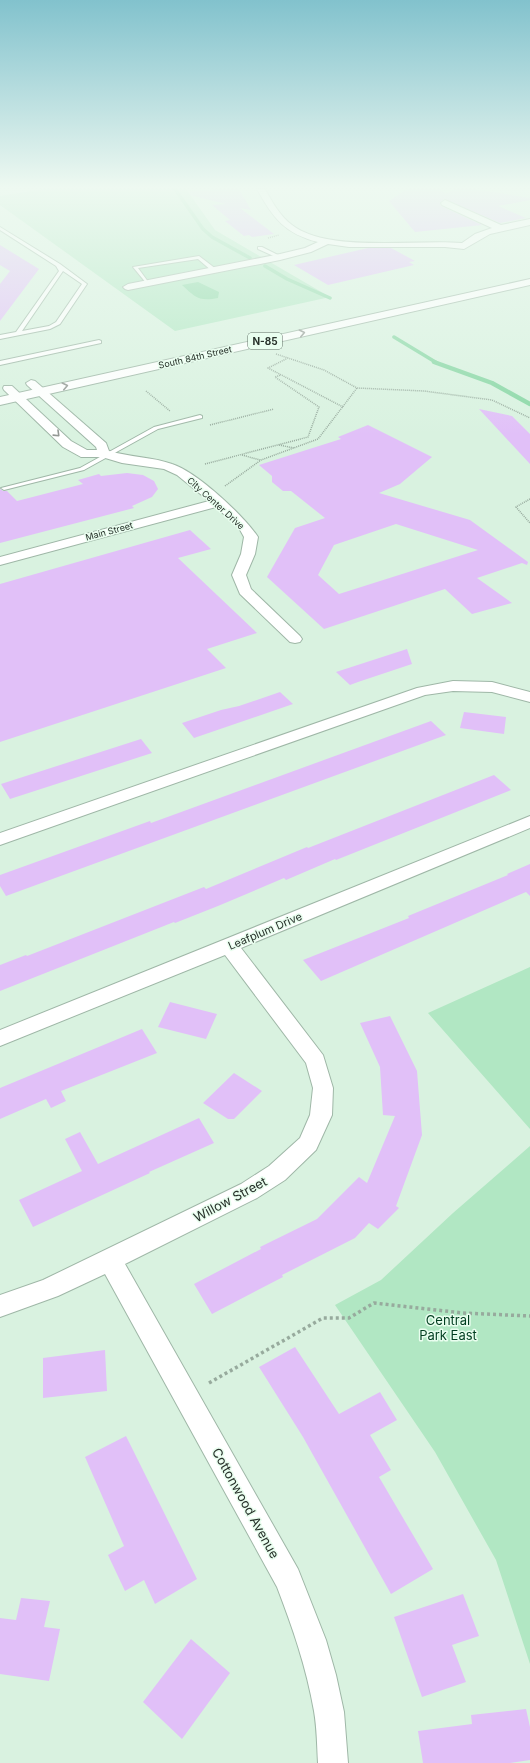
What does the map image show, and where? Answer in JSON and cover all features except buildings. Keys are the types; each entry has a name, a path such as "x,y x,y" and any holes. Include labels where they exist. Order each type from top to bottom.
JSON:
{"main road":[{"name":"South 84th Street","path":"4,389 530,272"},
{"name":"South 84th Street","path":"0,401 530,282"}],"street":[{"path":"128,287 207,271"},
{"path":"31,383 102,446 106,454"},
{"name":"City Center Drive","path":"4,389 17,397 67,444 85,454 106,454 174,468 189,477 244,526 251,537 248,554 239,575 245,591 295,639"},
{"name":"Main Street","path":"0,561 218,502"},
{"path":"0,839 422,691 452,686 492,687 530,697"},
{"name":"Leafplum Drive","path":"0,1038 229,946 530,822"},
{"name":"Willow Street","path":"0,1306 50,1288 249,1191 277,1173 308,1144 320,1115 323,1088 316,1061 229,946"},
{"name":"Cottonwood Avenue","path":"110,1260 288,1579 312,1640 321,1675 329,1712 333,1763"}],"lane":[{"path":"18,333 61,271"},
{"path":"0,337 58,324 85,284 67,271"},
{"path":"138,271 147,283"},
{"path":"0,364 99,342"},
{"path":"4,488 78,470 89,466 106,454 156,428 200,417"}],"path":[{"path":"271,352 324,370 358,388 424,391 492,400 530,418"},
{"path":"288,358 268,368 343,407"},
{"path":"205,464 308,437 319,407 275,377 281,375"},
{"path":"229,490 225,486 261,460 318,439 358,388"},
{"path":"146,391 173,413"},
{"path":"209,425 274,409"},
{"path":"302,439 314,441"},
{"path":"278,445 294,448"},
{"path":"241,455 261,460"},
{"path":"225,480 230,483"},
{"path":"530,499 516,507 530,523"},
{"path":"209,1383 323,1318 349,1318 374,1303 463,1313 530,1316"}],"green space":[{"path":"92,271 286,271 330,297 175,331"},
{"path":"530,967 530,1129 428,1013"},
{"name":"Central Park East","path":"530,1146 530,1664 496,1560 435,1452 335,1305 381,1280 453,1213"}],"shaded area":[{"path":"198,282 219,292 218,298 198,298 182,285"}],"waterway":[{"path":"274,271 287,279 330,298"},
{"path":"394,337 437,363"},
{"path":"434,362 492,383 530,404"}]}
